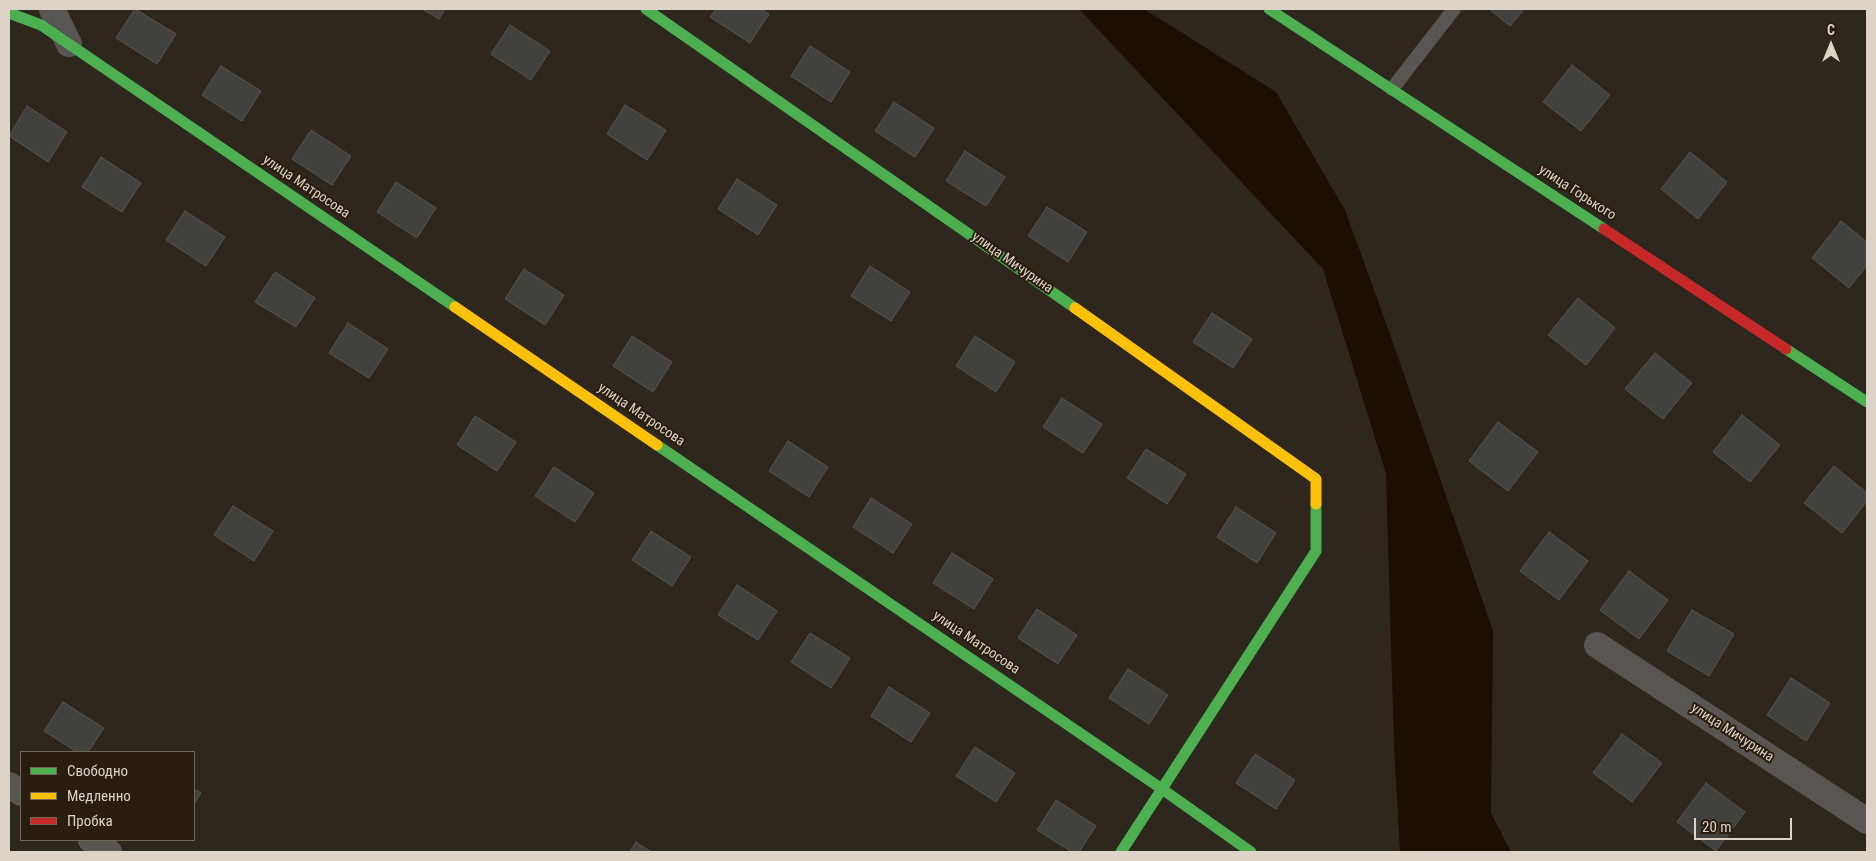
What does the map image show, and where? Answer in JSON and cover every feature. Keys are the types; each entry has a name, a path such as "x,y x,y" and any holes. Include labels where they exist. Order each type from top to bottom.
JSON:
{"street":[{"path":"52,9 69,44"},
{"name":"улица Мичурина","path":"646,9 1123,341 1316,479 1316,551 1162,789"},
{"name":"улица Горького","path":"1269,9 1867,402"},
{"name":"улица Матросова","path":"9,13 41,25 1162,789 1251,852"},
{"name":"улица Мичурина","path":"1597,645 1863,810"},
{"path":"9,785 20,792"},
{"path":"1121,852 1162,789"},
{"path":"92,841 109,852"}],"lane":[{"path":"1392,89 1454,9"}],"shaded area":[{"path":"1079,9 1144,9 1276,92 1345,210 1493,631 1491,813 1511,852 1400,852 1394,746 1386,474 1323,269"}],"building":[{"path":"135,9 176,34 157,64 116,38"},
{"path":"422,9 445,9 439,19"},
{"path":"716,9 761,9 769,14 750,43 710,17"},
{"path":"1489,9 1524,9 1510,26"},
{"path":"510,25 550,51 531,80 491,54"},
{"path":"810,46 850,72 831,102 791,76"},
{"path":"1572,65 1610,95 1581,131 1543,102"},
{"path":"221,66 261,91 242,121 202,95"},
{"path":"894,102 934,128 915,157 875,131"},
{"path":"625,105 666,130 647,160 607,134"},
{"path":"27,106 67,132 48,162 9,136"},
{"path":"311,130 351,156 332,185 292,159"},
{"path":"965,151 1005,177 986,206 946,181"},
{"path":"1690,152 1727,182 1698,219 1661,189"},
{"path":"101,157 141,183 122,212 82,187"},
{"path":"737,179 777,205 758,235 718,209"},
{"path":"396,182 436,208 417,238 377,212"},
{"path":"1047,207 1087,232 1068,262 1028,236"},
{"path":"185,211 225,237 206,266 166,240"},
{"path":"1841,221 1867,242 1867,265 1849,288 1812,258"},
{"path":"870,266 910,292 891,321 851,296"},
{"path":"524,269 564,295 545,325 505,299"},
{"path":"275,272 315,298 296,327 255,302"},
{"path":"1578,298 1615,328 1586,365 1548,335"},
{"path":"1212,313 1252,339 1233,368 1193,342"},
{"path":"348,323 388,349 369,378 329,353"},
{"path":"632,336 672,362 653,392 613,366"},
{"path":"975,336 1015,362 996,392 956,366"},
{"path":"1655,353 1692,383 1663,419 1625,389"},
{"path":"1062,398 1102,424 1083,453 1043,427"},
{"path":"1742,415 1780,445 1750,482 1713,452"},
{"path":"475,416 516,442 497,471 457,445"},
{"path":"1498,422 1538,452 1508,491 1469,461"},
{"path":"788,441 828,467 809,497 769,471"},
{"path":"1146,449 1186,474 1167,504 1127,478"},
{"path":"1834,466 1867,493 1867,501 1842,533 1804,503"},
{"path":"554,467 594,493 575,522 535,496"},
{"path":"871,498 912,524 893,553 853,527"},
{"path":"233,506 273,531 254,561 214,535"},
{"path":"1236,507 1276,533 1257,563 1217,537"},
{"path":"651,531 691,557 672,586 632,560"},
{"path":"1549,532 1588,561 1559,600 1520,571"},
{"path":"952,553 993,579 974,609 933,583"},
{"path":"1629,571 1668,600 1639,639 1600,610"},
{"path":"737,585 777,611 758,640 718,615"},
{"path":"1037,609 1077,635 1058,664 1018,638"},
{"path":"1692,610 1734,634 1709,676 1667,651"},
{"path":"810,633 850,658 831,688 791,662"},
{"path":"1128,669 1168,695 1149,724 1109,698"},
{"path":"1791,678 1830,703 1806,741 1767,715"},
{"path":"889,687 930,713 911,742 871,716"},
{"path":"63,702 104,728 89,751 75,751 44,731"},
{"path":"1622,734 1662,763 1632,802 1593,773"},
{"path":"975,747 1015,773 996,802 956,776"},
{"path":"1255,754 1295,780 1276,809 1236,783"},
{"path":"1706,783 1745,812 1716,851 1677,822"},
{"path":"195,790 201,793 195,802"},
{"path":"1056,800 1096,826 1079,852 1072,852 1037,830"},
{"path":"636,842 651,852 630,852"}],"traffic: fast":[{"path":"646,9 1075,308"},
{"path":"1269,9 1604,229"},
{"path":"9,13 41,25 455,307"},
{"path":"1786,349 1867,402"},
{"path":"657,445 1162,789 1251,852"},
{"path":"1121,852 1316,551 1316,504"}],"traffic: slow":[{"path":"455,307 657,445"},
{"path":"1075,308 1316,479 1316,504"}],"traffic: jam":[{"path":"1604,229 1786,349"}]}
